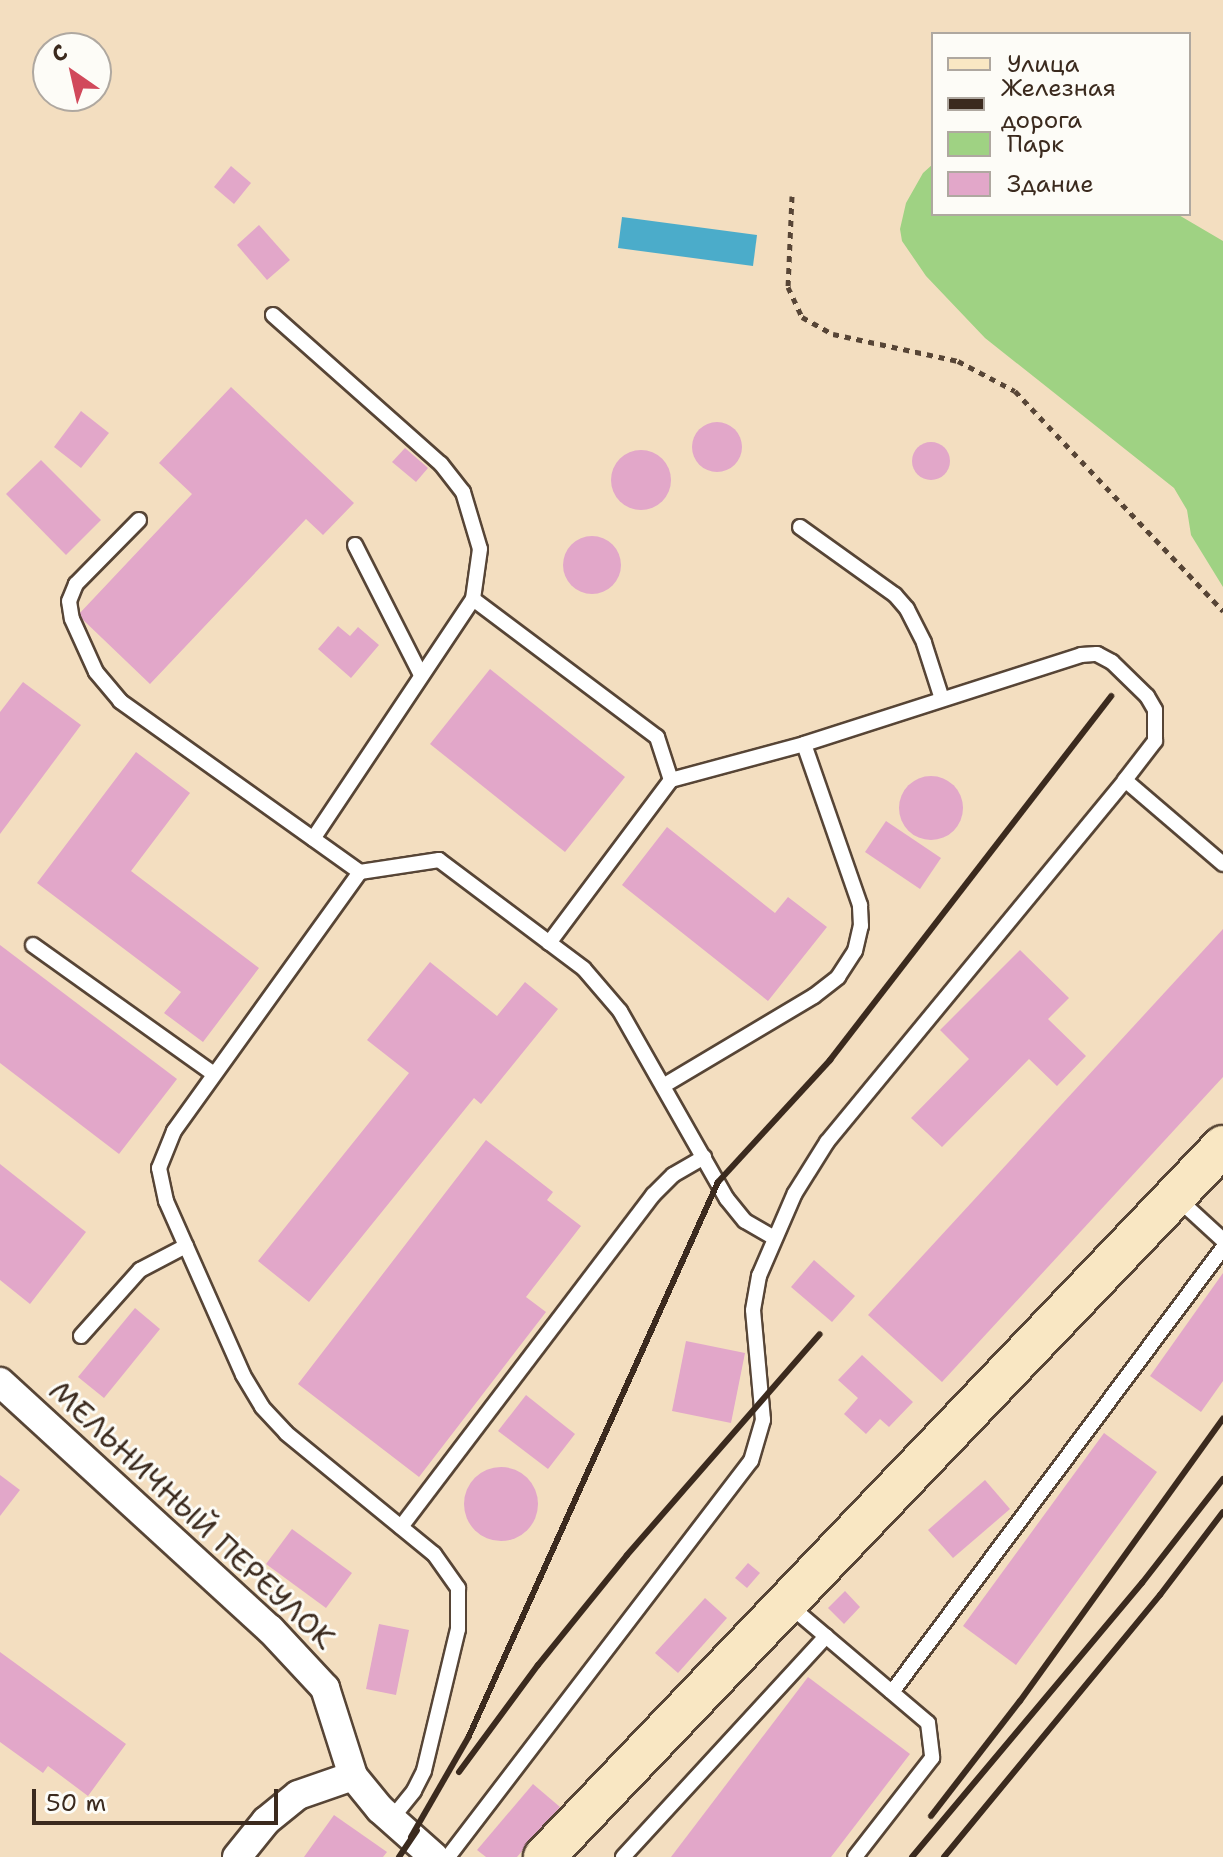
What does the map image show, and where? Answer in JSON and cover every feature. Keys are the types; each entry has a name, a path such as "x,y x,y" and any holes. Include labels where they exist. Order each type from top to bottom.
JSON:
{"street":[{"path":"544,1857 1223,1146"},
{"name":"МЕЛЬНИЧНЫЙ ПЕРЕУЛОК","path":"0,1382 270,1629 325,1688 353,1776 391,1819 434,1857"},
{"path":"237,1857 266,1821 298,1795 353,1776"}],"lane":[{"path":"273,315 415,438 463,492 480,549 473,599 313,839"},
{"path":"139,520 76,584 69,601 72,619 96,672 120,701 360,872 439,860 604,988 736,1211 774,1238"},
{"path":"800,527 895,595 907,609 924,643 942,699"},
{"path":"355,545 421,675"},
{"path":"473,599 657,737 671,780"},
{"path":"448,1857 751,1461 763,1420 753,1310 759,1276 810,1166 1155,741 1155,710 1147,696 1112,662 1097,654 1081,655 804,744 671,780 549,943"},
{"path":"663,1086 814,996 838,977 855,951 861,926 860,905 804,744"},
{"path":"1125,780 1223,864"},
{"path":"360,872 174,1131 159,1168 166,1201 243,1375 262,1407 286,1433 401,1527 448,1570 458,1588 460,1608 424,1771 407,1800 391,1819"},
{"path":"33,945 214,1074"},
{"path":"401,1527 653,1195 673,1175 704,1157"},
{"path":"1175,1196 1223,1240"},
{"path":"81,1336 140,1270 186,1246"},
{"path":"892,1692 1223,1248"},
{"path":"786,1602 928,1723 932,1758 855,1857"},
{"path":"623,1857 826,1636"}],"path":[{"path":"792,196 788,287 802,317 833,334 958,361 1015,391 1223,611"}],"green space":[{"path":"931,166 931,216 1180,216 1223,241 1223,587 1191,535 1187,510 1174,488 985,338 926,276 902,241 900,229 906,203 923,173"}],"water":[{"path":"622,217 757,235 753,266 618,248"}],"building":[{"path":"231,166 251,183 234,204 214,187"},
{"path":"259,225 290,260 267,280 237,245"},
{"path":"231,387 354,503 323,535 306,519 150,684 78,615 192,494 159,463"},
{"path":"81,411 109,433 81,468 54,447"},
{"path":"717,422 735,429 742,447 735,465 717,472 699,465 692,447 699,429"},
{"path":"931,442 945,447 950,461 945,475 931,480 917,475 912,461 917,447"},
{"path":"405,448 428,468 416,482 392,462"},
{"path":"641,450 662,459 671,480 662,501 641,510 620,501 611,480 620,459"},
{"path":"41,460 101,520 66,555 6,494"},
{"path":"592,536 613,544 621,565 613,586 592,594 571,586 563,565 571,544"},
{"path":"338,626 350,636 358,627 379,645 351,678 318,649"},
{"path":"490,669 625,777 565,852 430,744"},
{"path":"23,682 81,725 0,834 0,712"},
{"path":"136,752 190,793 131,871 259,968 203,1042 164,1013 181,992 37,883"},
{"path":"931,776 949,782 957,790 963,808 957,826 949,834 931,840 913,834 905,826 899,808 905,790 913,782"},
{"path":"886,821 941,858 920,889 865,852"},
{"path":"667,827 775,913 788,897 827,927 768,1001 622,885"},
{"path":"1223,929 1223,1077 942,1382 868,1315"},
{"path":"0,945 177,1079 119,1154 0,1063"},
{"path":"1020,950 1069,998 1048,1019 1086,1056 1057,1086 1029,1059 942,1147 911,1118 969,1059 940,1030"},
{"path":"430,962 497,1016 525,982 558,1009 481,1104 474,1098 309,1302 258,1261 409,1073 367,1040"},
{"path":"486,1140 553,1192 547,1200 581,1226 526,1297 546,1312 419,1477 298,1384"},
{"path":"0,1164 86,1232 30,1304 0,1280"},
{"path":"814,1260 855,1296 832,1322 791,1287"},
{"path":"1223,1273 1223,1381 1201,1412 1150,1376"},
{"path":"135,1308 160,1329 104,1398 78,1377"},
{"path":"686,1341 745,1353 731,1423 672,1411"},
{"path":"862,1355 913,1402 889,1427 880,1419 866,1434 844,1414 858,1398 838,1380"},
{"path":"526,1395 575,1434 548,1469 498,1431"},
{"path":"1104,1433 1157,1472 1016,1665 963,1626"},
{"path":"494,1467 508,1467 522,1473 532,1483 538,1504 536,1518 522,1535 508,1541 494,1541 480,1535 470,1525 464,1511 464,1497 470,1483 480,1473"},
{"path":"0,1475 20,1490 0,1516"},
{"path":"985,1480 1010,1509 953,1558 928,1530"},
{"path":"292,1529 352,1573 326,1608 266,1564"},
{"path":"748,1563 760,1573 747,1588 735,1578"},
{"path":"845,1591 860,1607 844,1624 828,1608"},
{"path":"705,1598 727,1618 678,1673 655,1653"},
{"path":"379,1624 409,1630 396,1695 366,1689"},
{"path":"0,1652 126,1744 88,1796 48,1766 43,1773 0,1742"},
{"path":"808,1677 910,1754 831,1857 671,1857"},
{"path":"533,1784 560,1807 517,1857 486,1857 477,1850"},
{"path":"334,1815 387,1852 383,1857 304,1857"}],"railway":[{"path":"411,1837 469,1736 718,1182 830,1060 1111,696"},
{"path":"459,1772 538,1665 627,1555 820,1334"},
{"path":"931,1816 1020,1701 1223,1418"},
{"path":"912,1857 1142,1583 1223,1479"},
{"path":"944,1857 1160,1595 1223,1512"},
{"path":"399,1857 417,1830"}]}
